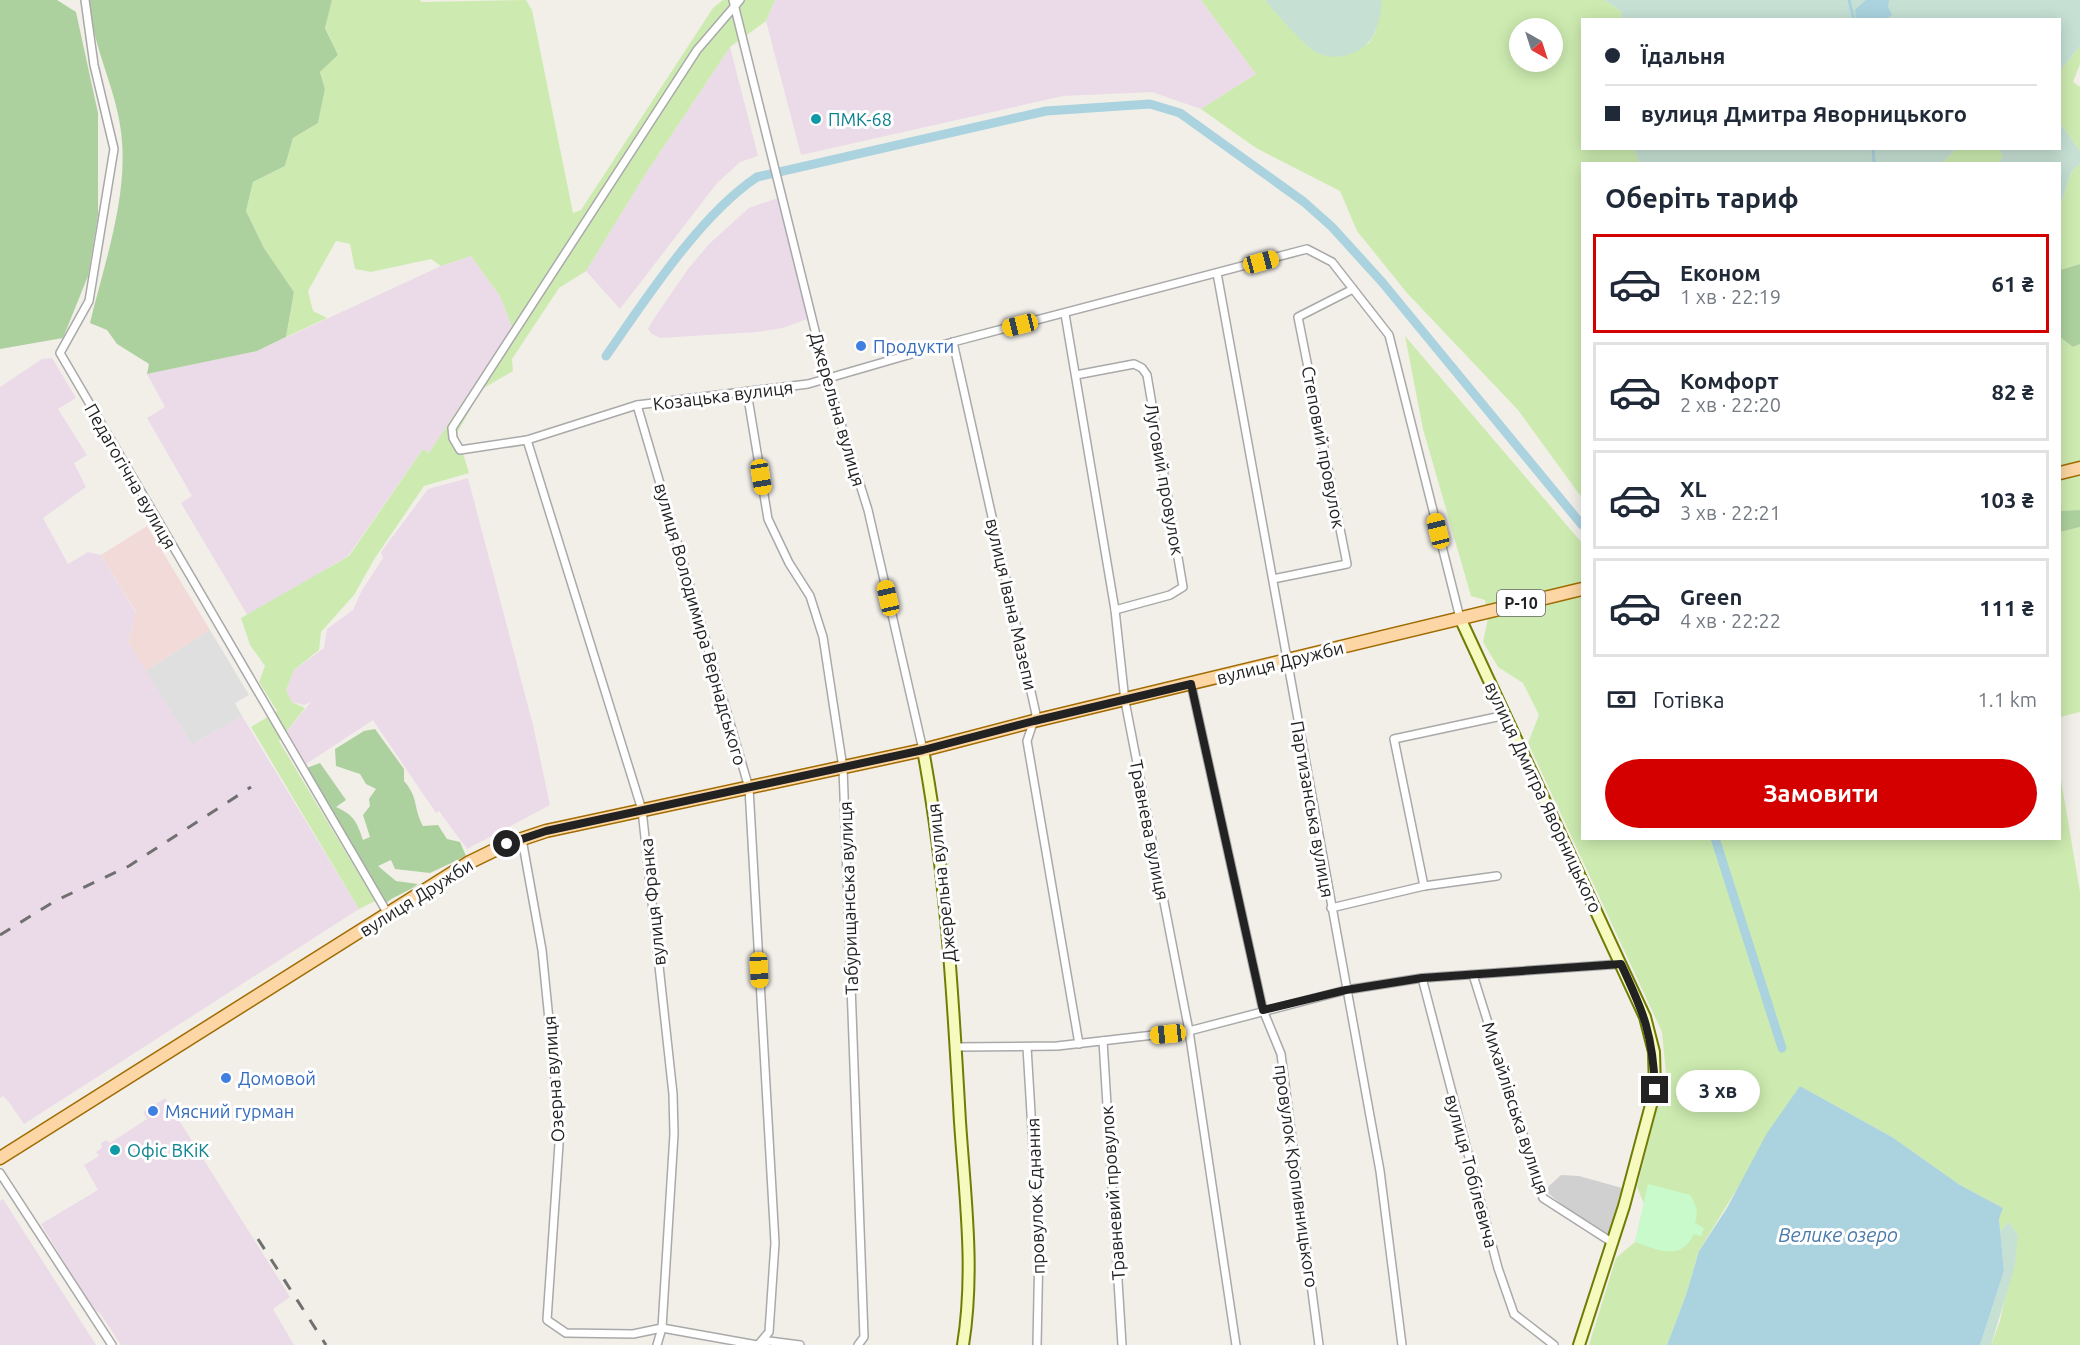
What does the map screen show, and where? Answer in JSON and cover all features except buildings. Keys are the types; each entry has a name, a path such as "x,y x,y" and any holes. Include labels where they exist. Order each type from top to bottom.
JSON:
{"main road":[{"path":"2061,473 2080,468"},
{"name":"вулиця Дружби","path":"0,1158 468,863 522,839 546,831 923,750 1581,588"},
{"name":"вулиця Дмитра Яворницького","path":"1460,618 1646,1017 1654,1052 1655,1090 1613,1243 1579,1345"},
{"name":"Джерельна вулиця","path":"923,750 943,869 956,1047 969,1266 967,1318 963,1345"}],"street":[{"name":"Педагогічна вулиця","path":"85,0 94,65 114,149 89,301 60,353 388,915"},
{"path":"734,4 740,0"},
{"name":"Джерельна вулиця","path":"734,4 827,379 868,510 923,750"},
{"name":"Козацька вулиця","path":"734,4 697,50 452,428 453,438 460,450 527,440 637,405 808,384 953,342 1307,249 1332,262"},
{"name":"вулиця Дмитра Яворницького","path":"1332,262 1389,335 1460,618"},
{"name":"Партизанська вулиця","path":"1216,273 1274,579 1285,661 1380,1171 1402,1345"},
{"name":"Степовий провулок","path":"1274,579 1347,564 1298,317 1353,289"},
{"name":"Травнева вулиця","path":"1065,314 1115,610 1125,700 1189,1031 1236,1345"},
{"name":"вулиця Івана Мазепи","path":"953,342 1036,714 1027,741 1079,1044"},
{"name":"Луговий провулок","path":"1076,375 1134,364 1142,368 1147,375 1183,587 1180,590 1115,610"},
{"name":"Табурищанська вулиця","path":"747,392 768,519 789,563 810,596 823,637 843,768 864,1337 858,1345"},
{"name":"вулиця Володимира Вернадського","path":"637,405 749,788 775,1243 770,1332 758,1345"},
{"name":"вулиця Франка","path":"527,440 642,810 673,1094 674,1134 662,1328 657,1345"},
{"name":"провулок Кропивницького","path":"1191,684 1263,1010 1281,1054 1319,1345"},
{"path":"1424,886 1394,739 1506,715"},
{"name":"Озерна вулиця","path":"522,839 542,950 560,1130 547,1320 566,1334 633,1334 662,1328"},
{"path":"1331,908 1424,886 1497,876"},
{"path":"956,1047 1079,1044 1189,1031 1346,990 1422,978 1621,964"},
{"name":"Михайлівська вулиця","path":"1473,975 1543,1198 1613,1243"},
{"name":"вулиця Тобілевича","path":"1422,978 1498,1268 1514,1314 1554,1345"},
{"name":"Травневий провулок","path":"1103,1041 1122,1345"},
{"name":"провулок Єднання","path":"1028,1047 1039,1245 1037,1345"},
{"path":"0,1173 112,1345"},
{"path":"662,1328 758,1345 769,1341 800,1345"}],"shaded area":[{"path":"775,0 1201,0 1256,74 1201,109 1152,92 1063,96 801,155 766,21"},
{"path":"730,47 758,156 740,162 717,183 620,309 586,271 648,170"},
{"path":"778,198 807,319 783,328 757,332 660,338 652,334 648,329 653,320 688,269 709,244 749,208"},
{"path":"471,256 500,296 512,327 429,453 423,449 348,556 248,616 181,503 192,496 147,418 165,407 147,374 257,351 441,266"},
{"path":"52,358 76,398 58,409 87,455 74,463 86,487 43,518 68,564 88,552 101,555 136,613 128,642 192,745 242,716 359,909 24,1124 8,1101 3,1096 0,1098 0,387 42,359"},
{"path":"468,478 533,725 550,805 467,849 439,811 436,813 373,720 306,764 287,731 311,702 304,705 292,702 286,690 294,670 324,648 327,629 353,610 361,592 383,558 381,552 428,489"},
{"path":"147,526 210,630 145,671 128,642 136,612 101,555"},
{"path":"210,630 249,695 235,703 242,716 192,745 145,671"},
{"path":"165,1098 290,1297 273,1309 294,1345 121,1345 100,1313 92,1308 41,1224 98,1190 84,1165 99,1156 96,1152 102,1148 101,1143 106,1140 110,1143 147,1119 143,1112"},
{"path":"1561,1175 1579,1176 1622,1188 1608,1234 1572,1213 1548,1193 1548,1187"},
{"path":"3,1199 96,1345 0,1345 0,1201"}],"green space":[{"path":"0,0 57,0 76,12 98,113 98,215 88,276 63,338 0,349"},
{"path":"89,0 332,0 325,28 338,55 320,72 325,89 318,123 293,138 285,166 253,182 246,211 264,248 294,292 286,337 257,351 147,374 149,364 117,344 107,330 90,323 115,225 122,174 122,150 117,109 94,32"},
{"path":"332,0 420,0 421,2 526,0 532,10 573,213 581,210 713,8 723,0 775,0 766,21 730,47 648,170 586,271 559,288 512,359 513,371 482,389 457,433 469,473 424,486 375,558 354,595 321,632 319,650 294,670 286,690 292,702 305,708 279,741 375,901 359,909 251,727 277,711 259,682 265,666 250,645 241,618 349,556 423,449 429,453 512,327 500,296 471,256 441,266 431,259 371,272 355,269 350,244 336,241 308,291 313,311 327,318 286,337 294,292 264,248 246,211 253,182 285,166 293,138 318,123 325,89 320,72 338,55 325,27"},
{"path":"1201,0 1265,0 1311,49 1368,44 1375,33 1382,0 1604,0 1621,11 1622,18 1581,18 1581,150 1634,150 1640,162 1581,162 1581,497 1518,410 1407,293 1357,231 1340,191 1256,148 1201,109 1256,74"},
{"path":"1265,0 1382,0 1377,27 1368,43 1354,52 1337,57 1313,50"},
{"path":"1604,0 2080,0 2080,46 2061,70 2061,18 1622,18 1621,11"},
{"path":"2080,46 2080,64 2073,82 2080,87 2080,151 2061,124 2061,70"},
{"path":"2061,124 2080,151 2080,163 2071,173 2061,200 2061,162 1999,162 2003,157 2000,150 2061,150"},
{"path":"1634,150 1955,150 1943,162 1639,162"},
{"path":"1955,150 2000,150 2003,157 1999,162 1943,162"},
{"path":"2080,163 2080,264 2061,270 2061,200 2071,173"},
{"path":"2080,264 2080,344 2073,347 2061,338 2061,270"},
{"path":"1405,336 1581,542 1581,840 2061,840 2061,780 2080,892 2080,1345 1991,1345 2000,1321 2018,1235 2009,1222 2000,1231 1999,1219 2003,1208 1960,1185 1892,1137 1800,1086 1699,1251 1686,1295 1667,1345 1589,1345 1616,1258 1635,1242 1644,1204 1637,1187 1666,1073 1662,1032 1528,743 1539,715 1523,683 1498,667 1483,642 1488,618 1485,600 1471,596 1423,429"},
{"path":"2061,338 2073,347 2080,344 2080,510 2061,511"},
{"path":"2080,510 2080,527 2061,532 2061,511"},
{"path":"2080,527 2080,712 2061,717 2061,532"},
{"path":"375,729 404,769 404,781 412,793 423,826 438,825 447,839 460,842 466,856 430,873 395,869 391,860 378,866 396,881 418,884 386,903 304,769 320,763 346,800 336,807 354,820 363,840 370,837 363,815 370,806 369,799 376,789 366,784 360,774 336,766 335,749 364,731"},
{"path":"1648,1184 1690,1195 1696,1209 1695,1223 1704,1228 1701,1236 1694,1234 1682,1248 1668,1252 1635,1242"},
{"path":"2009,1222 2018,1235 2015,1266 1991,1345 1980,1345 2004,1271 2000,1231"}],"water":[{"path":"1866,0 1889,0 1888,7 1892,15 1888,18 1856,18 1855,10"},
{"name":"Велике озеро","path":"1800,1086 1892,1137 1960,1185 2003,1208 1999,1219 2004,1271 1980,1345 1667,1345 1686,1295 1699,1251 1727,1208 1767,1133"}],"waterway":[{"path":"1849,0 1854,18"},
{"path":"606,356 694,236 736,193 757,177 1046,111 1150,104 1180,113 1304,202 1332,227 1382,282 1581,524"},
{"path":"1873,150 1874,162"},
{"path":"1716,840 1782,1048"}],"railway":[{"path":"0,935 55,901 129,866 251,787"},
{"path":"258,1239 326,1345"}],"place":[{"name":"ПМК-68","path":"816,119"},
{"name":"Продукти","path":"861,346"},
{"name":"Домовой","path":"226,1078"},
{"name":"Мясний гурман","path":"153,1111"},
{"name":"Офіс ВКіК","path":"115,1150"}],"route":[{"path":"507,844 546,831 923,750 1191,684 1263,1010 1346,990 1422,978 1621,964 1646,1017 1654,1052 1655,1090"}]}
